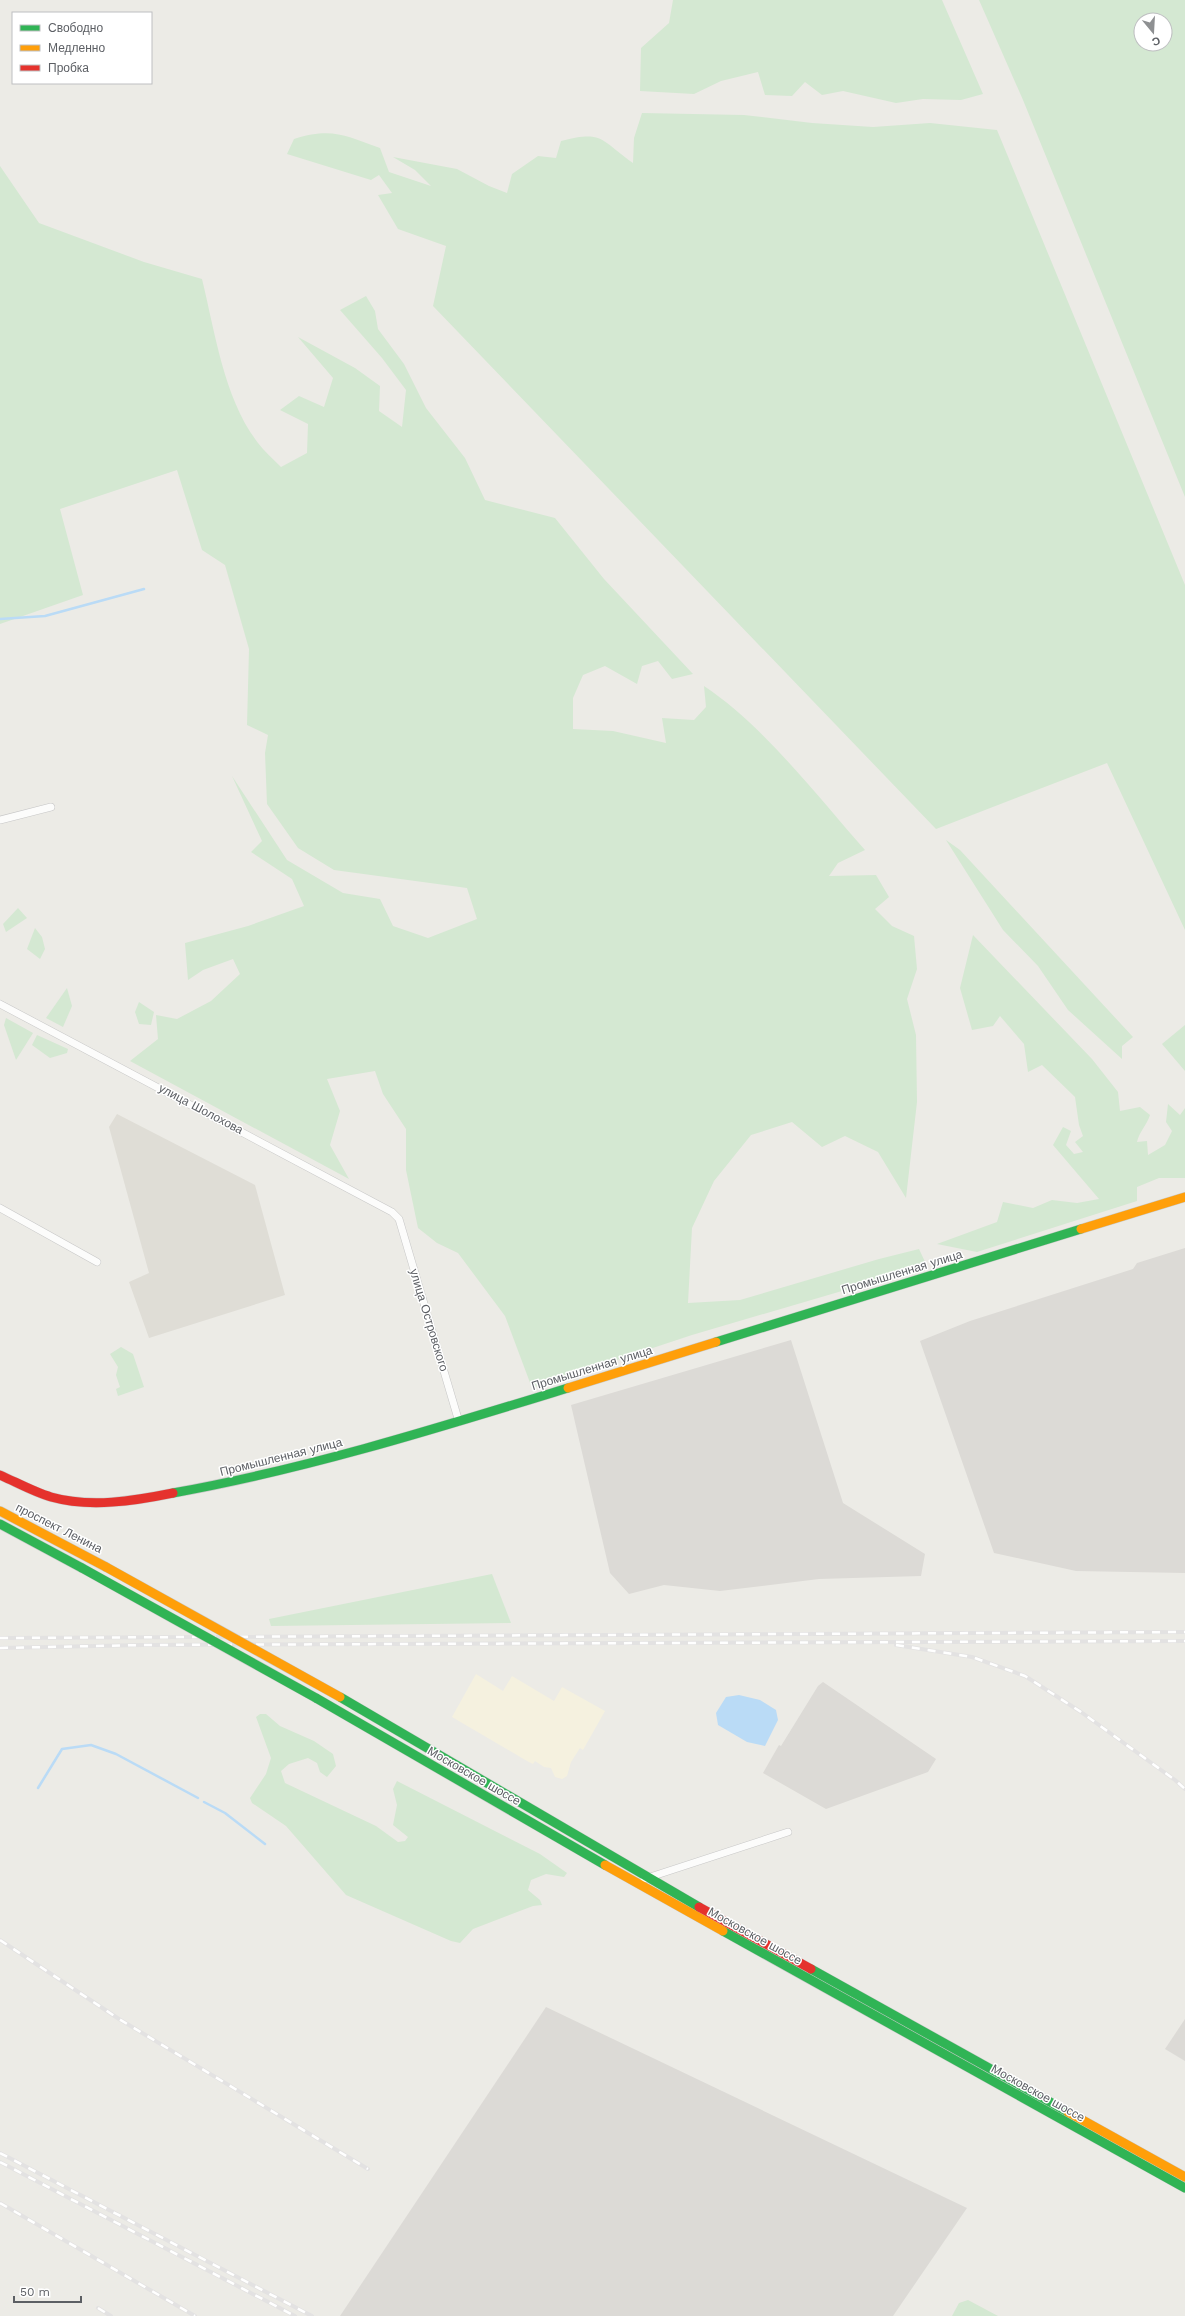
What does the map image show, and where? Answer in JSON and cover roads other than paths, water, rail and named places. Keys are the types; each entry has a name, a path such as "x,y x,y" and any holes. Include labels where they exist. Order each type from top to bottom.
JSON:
{"main road":[{"name":"Промышленная улица","path":"0,1474 51,1497 93,1502 137,1500 242,1481 459,1422 1185,1197"},
{"name":"проспект Ленина","path":"0,1511 106,1566 340,1697"},
{"name":"проспект Ленина","path":"0,1524 316,1698"},
{"name":"Московское шоссе","path":"340,1697 645,1877 1185,2177"},
{"name":"Московское шоссе","path":"316,1698 639,1885 1185,2188"}],"street":[{"path":"0,820 51,807"},
{"name":"улица Шолохова","path":"0,1004 259,1140 350,1191 392,1212 399,1218"},
{"path":"0,1208 97,1262"},
{"name":"улица Островского","path":"399,1218 459,1422"},
{"path":"639,1885 645,1877 788,1832"}],"water":[{"path":"739,1695 760,1700 776,1710 778,1720 765,1746 747,1742 718,1725 716,1713 726,1697"}],"waterway":[{"path":"0,619 45,616 144,589"},
{"path":"38,1788 62,1749 91,1745 116,1754 198,1798"},
{"path":"204,1802 225,1813 265,1844"}],"railway":[{"path":"0,1638 1185,1632"},
{"path":"0,1648 142,1645 1185,1641"},
{"path":"896,1645 972,1657 1025,1676 1081,1712 1175,1780 1185,1789"},
{"path":"0,1940 119,2019 368,2169"},
{"path":"0,2153 312,2316"},
{"path":"0,2162 295,2316"},
{"path":"0,2203 195,2316"},
{"path":"98,2308 111,2316"}]}
